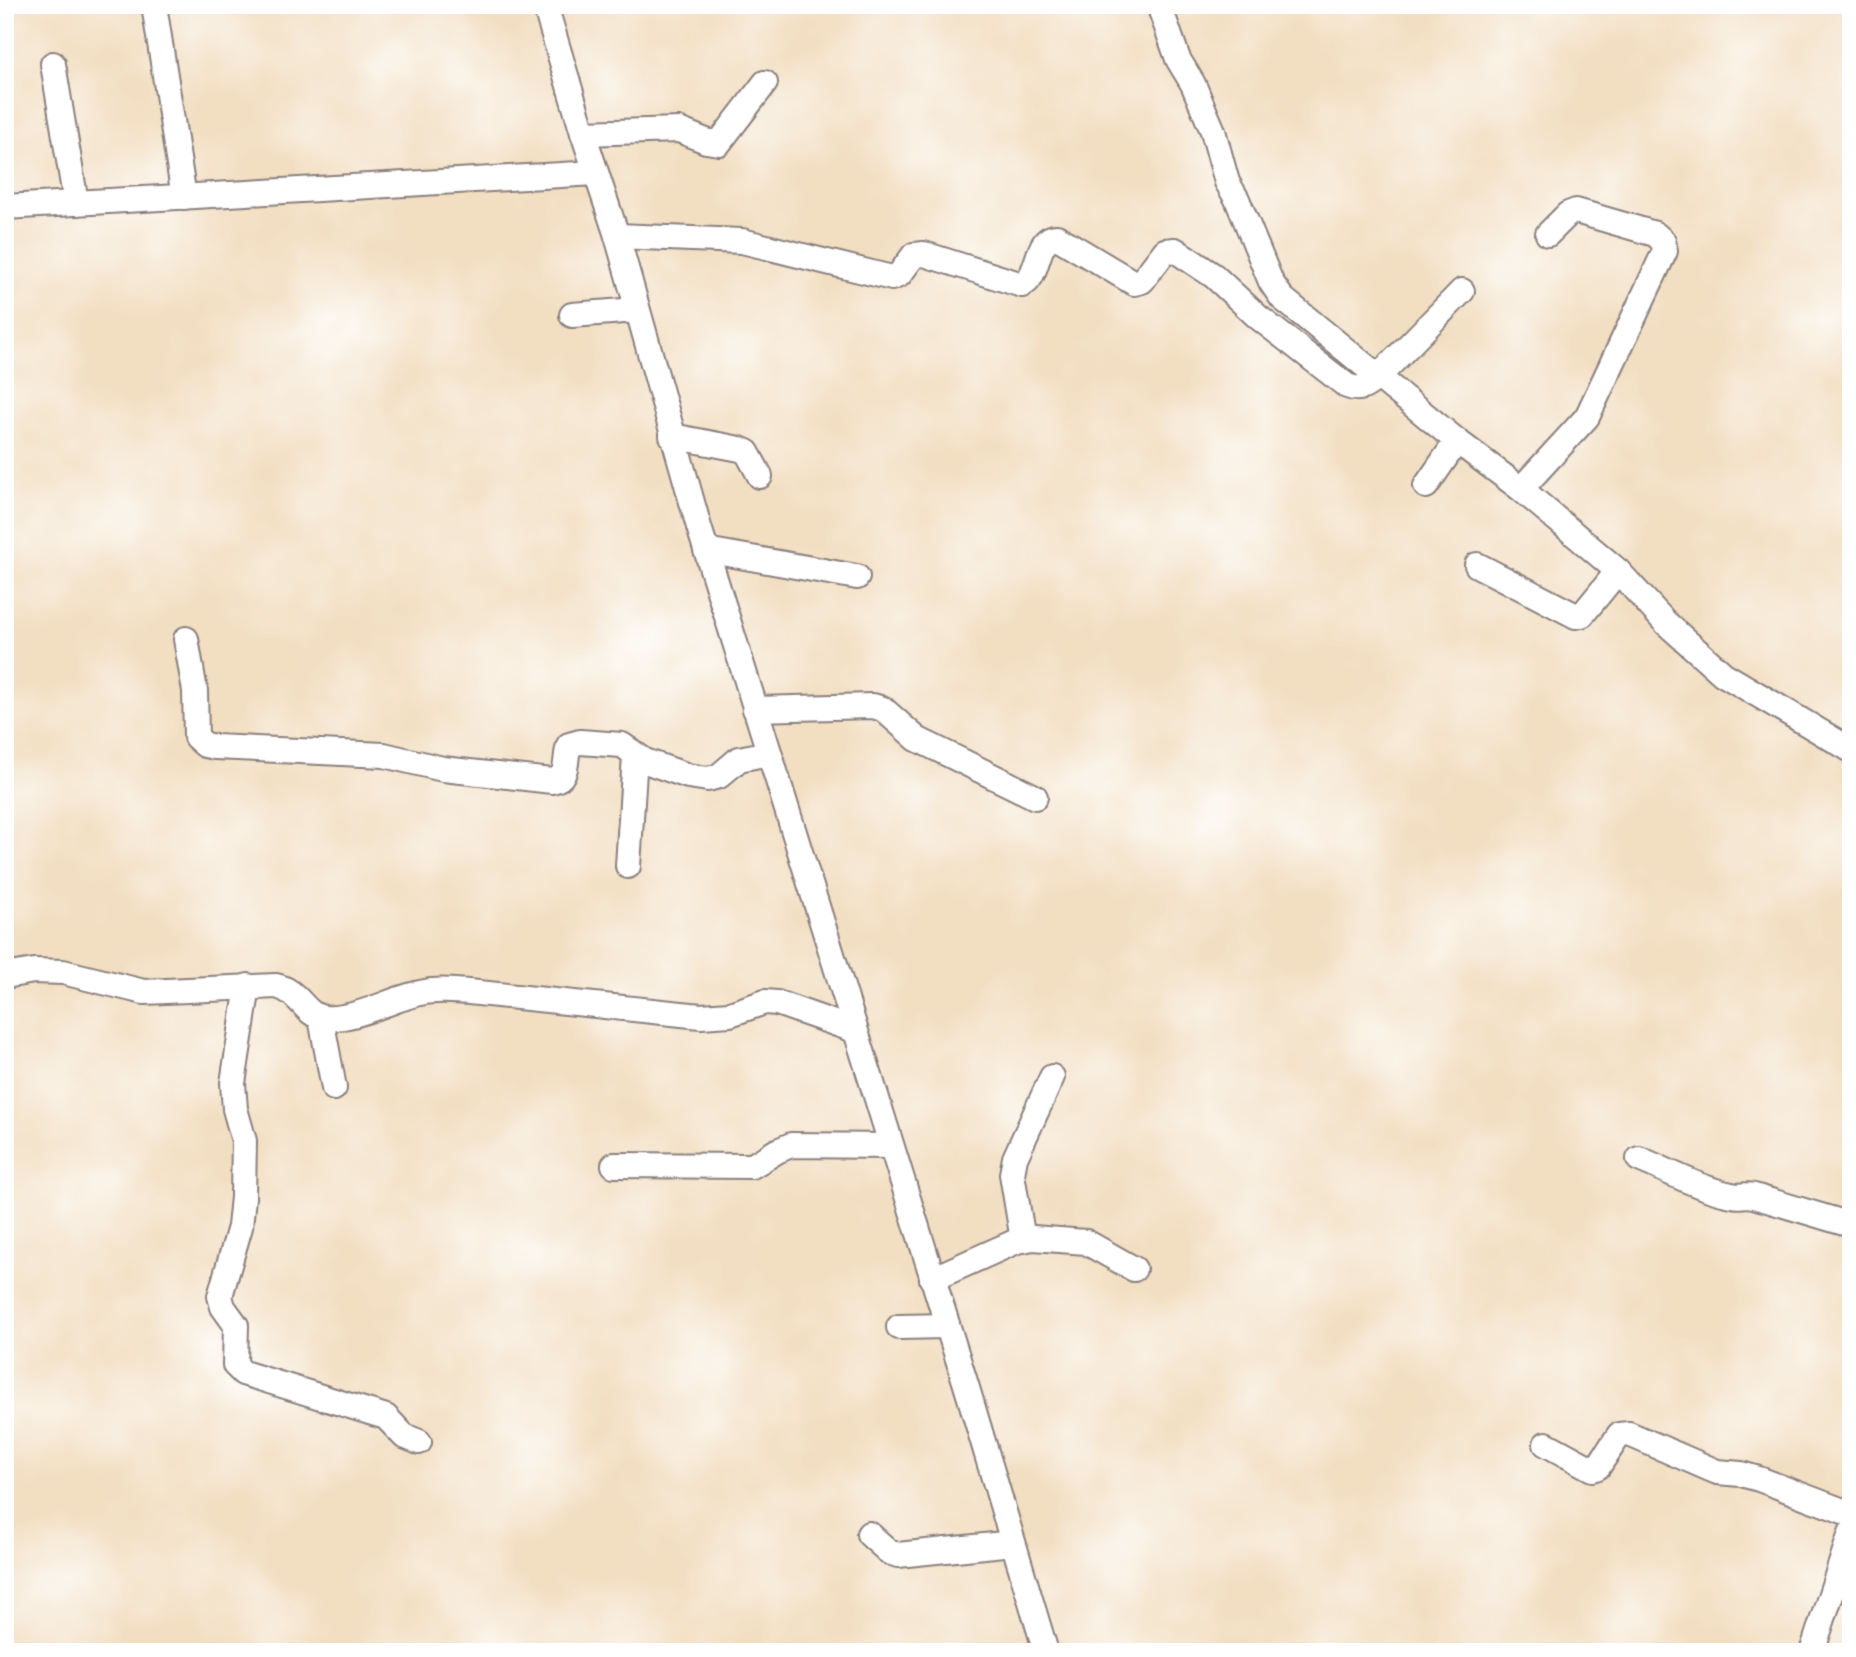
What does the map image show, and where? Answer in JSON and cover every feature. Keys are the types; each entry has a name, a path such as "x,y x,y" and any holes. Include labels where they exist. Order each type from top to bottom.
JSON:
{"street":[{"path":"154,5 184,197"},
{"path":"545,5 617,236 706,550 1046,1652"},
{"path":"1158,5 1178,60 1193,84 1213,131 1227,182 1237,198 1271,282 1282,298 1372,382 1454,447 1521,489 1618,571 1666,623 1723,674 1851,750"},
{"path":"53,64 76,203"},
{"path":"583,133 679,130 706,141 719,143 765,83"},
{"path":"5,207 596,173"},
{"path":"1521,489 1587,418 1665,251 1663,241 1655,234 1576,211 1568,214 1548,234"},
{"path":"617,236 742,241 892,278 899,275 914,255 924,254 1022,285 1031,280 1045,242 1051,237 1057,237 1134,283 1142,281 1165,251 1175,250 1214,276 1258,317 1354,389 1372,382 1462,291"},
{"path":"572,315 637,310"},
{"path":"672,436 747,452 760,476"},
{"path":"1426,486 1454,447"},
{"path":"706,550 858,577"},
{"path":"1476,565 1576,616 1581,615 1618,571"},
{"path":"186,639 195,691 196,737 205,745 384,755 443,769 552,781 564,775 567,749 574,743 622,744 645,761 688,776 708,779 719,776 739,759 769,753"},
{"path":"755,709 873,706 883,709 917,739 1035,797"},
{"path":"628,866 635,755"},
{"path":"5,976 34,971 62,972 144,992 248,986 285,988 292,991 313,1014 321,1018 343,1016 419,993 450,991 701,1016 730,1014 765,1002 777,1003 854,1030"},
{"path":"248,986 233,1083 235,1109 244,1141 243,1197 240,1227 220,1296 223,1307 236,1325 235,1365 243,1373 386,1417 404,1436 419,1442"},
{"path":"321,1018 334,1088"},
{"path":"1023,1240 1012,1174 1015,1158 1052,1077"},
{"path":"614,1165 752,1166 791,1145 890,1146"},
{"path":"1639,1159 1718,1192 1736,1196 1749,1195 1851,1225"},
{"path":"932,1279 1017,1241 1050,1238 1086,1242 1134,1269"},
{"path":"899,1327 947,1326"},
{"path":"1546,1444 1592,1469 1598,1467 1619,1435 1629,1434 1717,1472 1759,1479 1851,1514"},
{"path":"1812,1652 1851,1533"},
{"path":"869,1534 889,1552 898,1555 1013,1543"}]}
